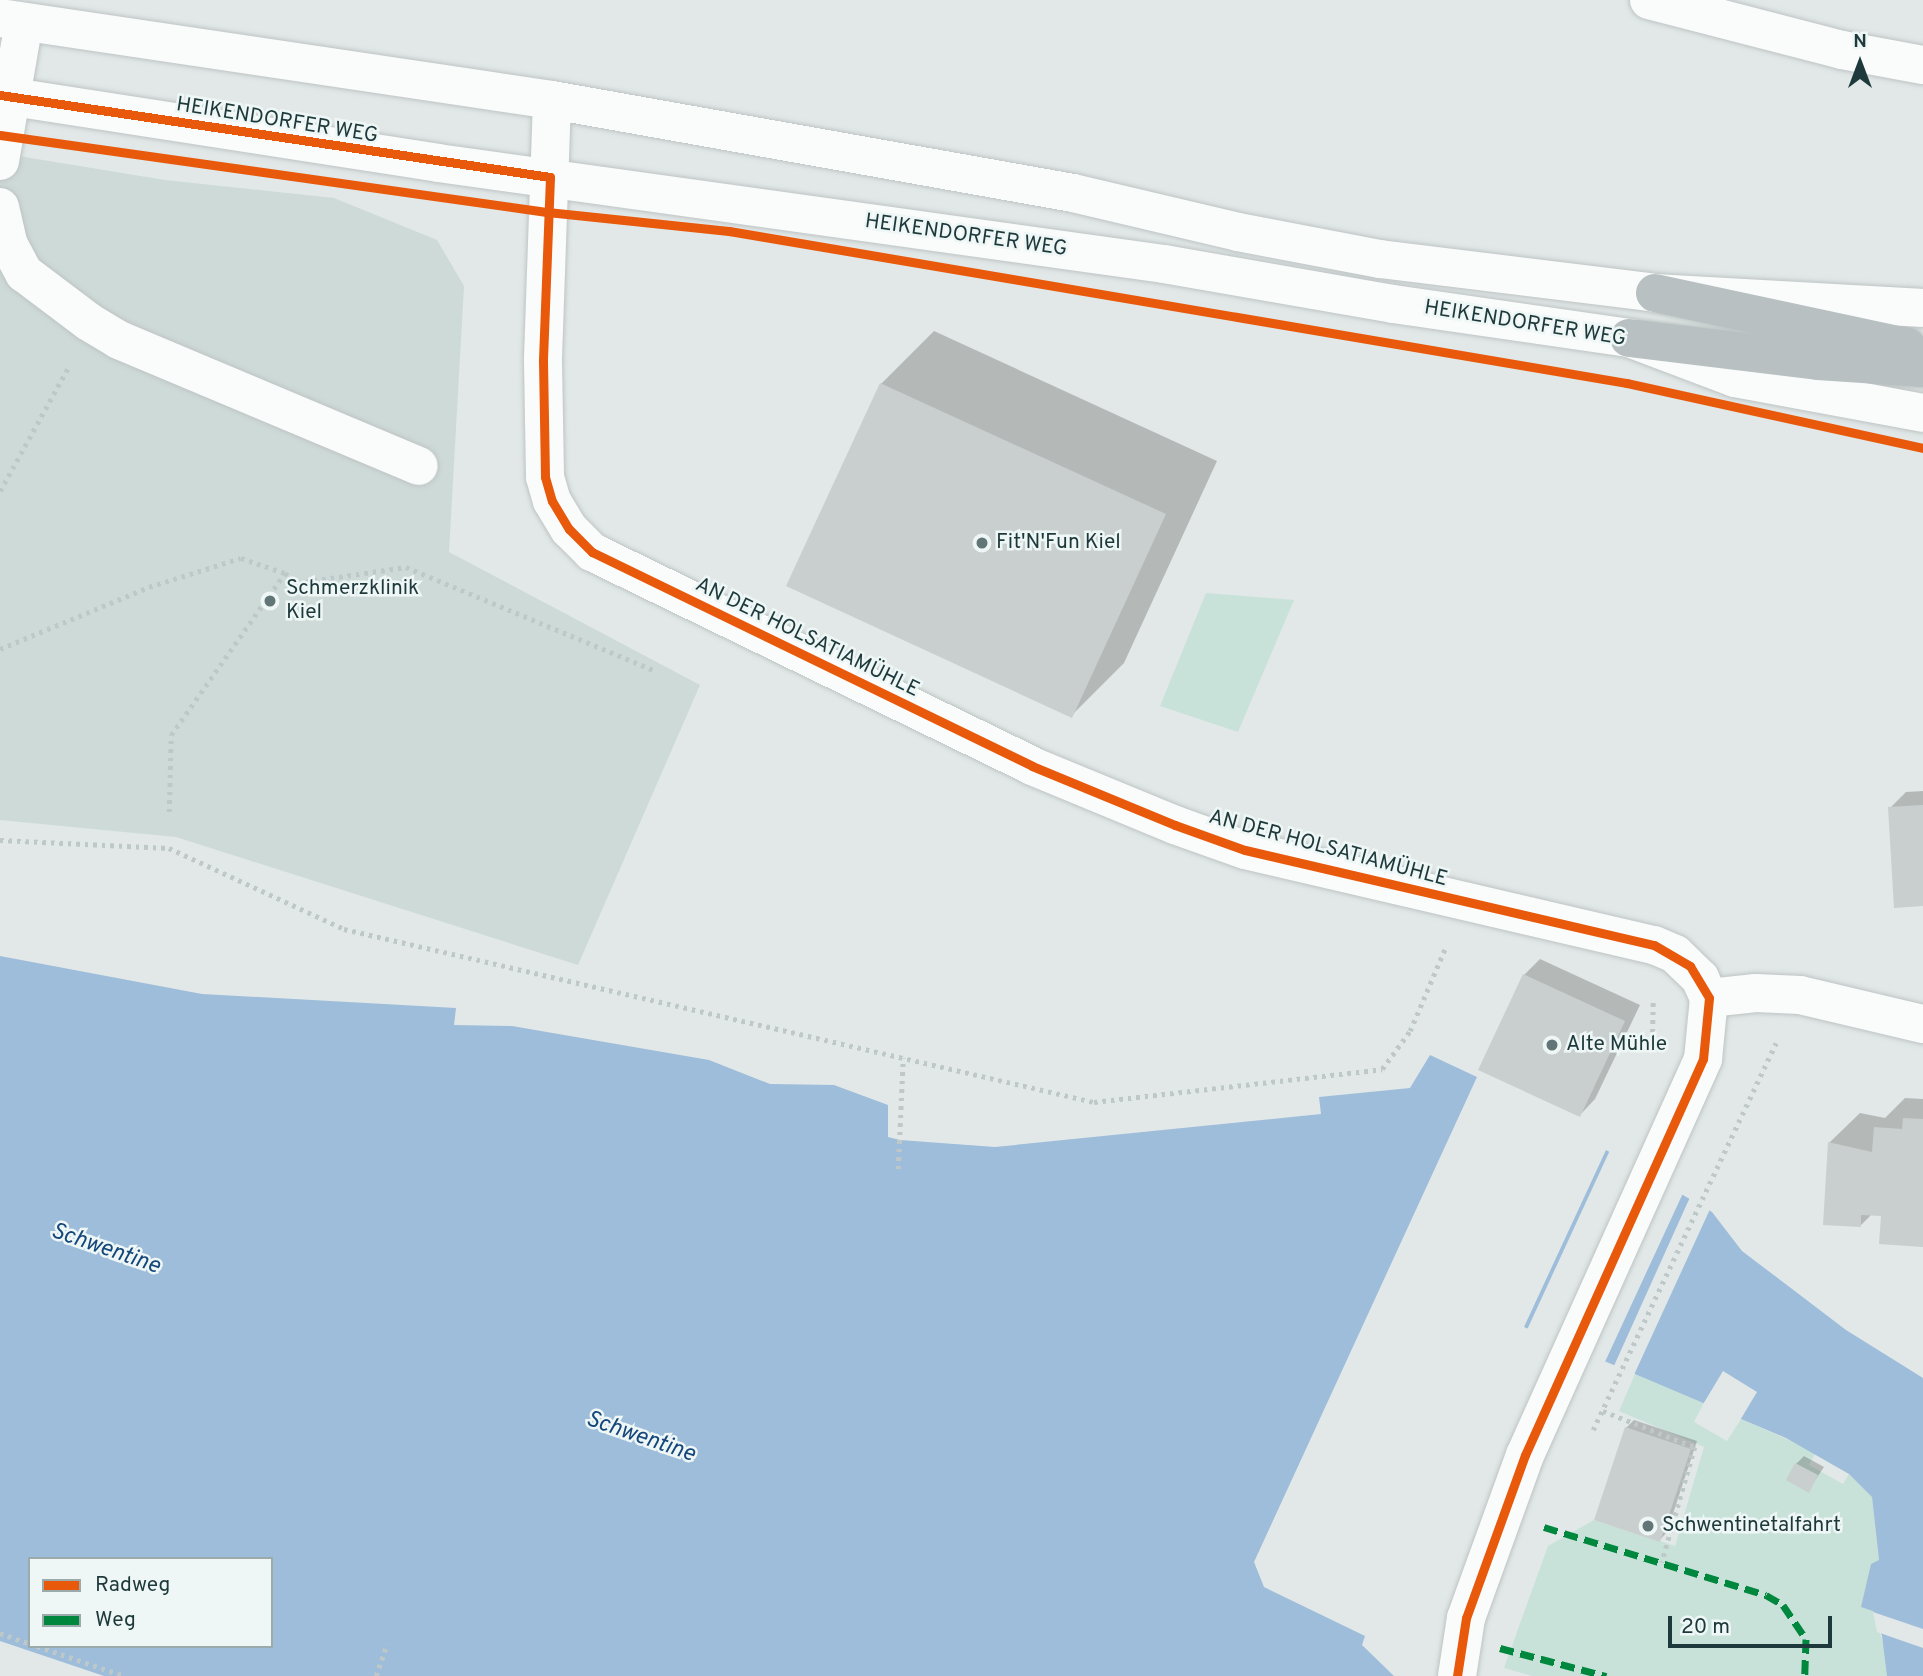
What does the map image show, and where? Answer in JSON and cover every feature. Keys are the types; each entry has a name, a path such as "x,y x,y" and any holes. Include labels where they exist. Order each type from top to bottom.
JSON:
{"highway":[{"path":"1655,293 1923,351"},
{"path":"1629,338 1818,361 1923,368"}],"street":[{"path":"1649,0 1842,50 1923,65"},
{"path":"0,161 12,20"},
{"name":"HEIKENDORFER WEG","path":"12,20 552,100 1073,193 1301,245 1655,293 1923,308"},
{"name":"HEIKENDORFER WEG","path":"5,96 1164,264 1394,304 1629,338 1735,378 1923,412"},
{"name":"AN DER HOLSATIAMÜHLE","path":"552,100 543,361 545,477 552,500 569,529 592,552 1032,766 1175,825 1245,850 1654,945 1690,966 1709,999"},
{"path":"0,207 9,245 24,274 89,322 119,340 419,466"},
{"path":"1457,1676 1466,1618 1525,1455 1703,1059 1709,999 1756,993 1800,995 1923,1024"}],"path":[{"path":"0,491 89,322"},
{"path":"0,649 149,587 241,558 285,573 296,583 406,567 654,670"},
{"path":"169,811 171,735 285,573"},
{"path":"0,840 169,848 344,929 1094,1101 1382,1069 1410,1031 1434,980"},
{"path":"1652,1055 1654,945"},
{"path":"1612,1394 1712,1174 1800,995"},
{"path":"898,1169 903,1058"},
{"path":"1603,1411 1695,1447 1662,1562"},
{"path":"0,1633 28,1643"},
{"path":"376,1676 387,1644"},
{"path":"43,1648 124,1676"}],"shaded area":[{"name":"Schmerzklinik Kiel","path":"0,153 165,180 334,198 437,240 464,286 449,552 700,685 578,965 176,837 0,820"}],"green space":[{"path":"1206,593 1294,600 1238,732 1160,706"},
{"path":"1635,1374 1704,1403 1694,1422 1727,1441 1741,1419 1816,1452 1809,1465 1843,1484 1849,1474 1872,1496 1879,1560 1873,1611 1886,1652 1887,1676 1532,1676 1504,1668 1548,1546 1594,1520 1675,1546 1704,1447 1619,1411"}],"water":[{"name":"Schwentine","path":"0,956 202,994 456,1008 454,1025 512,1026 709,1060 770,1084 834,1085 888,1105 888,1137 900,1140 995,1147 1321,1114 1319,1097 1410,1088 1430,1055 1477,1077 1254,1562 1264,1587 1365,1636 1362,1645 1394,1676 104,1676 0,1641"},
{"path":"1606,1150 1712,1212 1742,1251 1846,1330 1923,1378 1923,1676 1887,1676 1882,1636 1873,1611 1861,1607 1871,1564 1879,1560 1872,1497 1849,1474 1786,1438 1524,1327"}],"pier":[{"path":"1611,1148 1684,1191 1604,1364 1526,1332"},
{"path":"1691,1195 1711,1207 1633,1377 1613,1368"},
{"path":"1723,1371 1757,1392 1739,1422 1702,1406"},
{"path":"1873,1612 1923,1629 1923,1648 1877,1632"}],"building":[{"path":"880,383 1166,514 1072,718 786,586"},
{"path":"1923,805 1923,906 1894,908 1888,807"},
{"name":"Alte Mühle","path":"1523,974 1625,1021 1580,1117 1478,1070"},
{"path":"1903,1118 1923,1119 1923,1247 1879,1244 1881,1216 1861,1215 1861,1227 1823,1225 1828,1142 1872,1152 1874,1127 1902,1129"},
{"path":"1625,1427 1691,1449 1660,1542 1594,1520"},
{"path":"1795,1463 1818,1475 1809,1493 1786,1480"}],"marked path":[{"path":"1544,1527 1766,1595 1783,1605 1806,1639 1805,1676"},
{"path":"1500,1648 1606,1676"}],"cycle path":[{"path":"0,95 550,177 543,361 545,477 552,501 569,529 592,552 1032,766 1175,825 1245,850 1654,945 1690,966 1709,998 1703,1059 1525,1455 1466,1618 1457,1676"},
{"path":"0,135 547,212 729,231 1627,383 1923,448"}],"place":[{"name":"Fit'N'Fun Kiel","path":"982,543"},
{"name":"Schmerzklinik Kiel","path":"270,601"},
{"name":"Alte Mühle","path":"1552,1045"},
{"name":"Schwentinetalfahrt","path":"1648,1526"}]}
